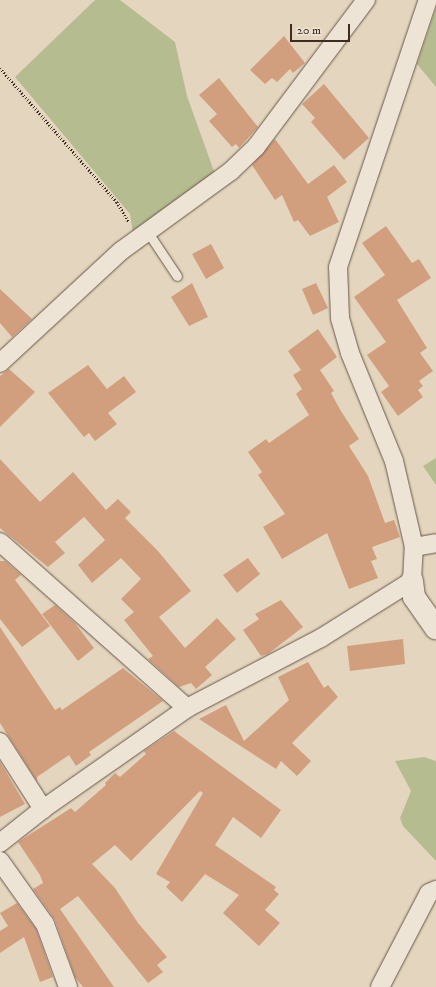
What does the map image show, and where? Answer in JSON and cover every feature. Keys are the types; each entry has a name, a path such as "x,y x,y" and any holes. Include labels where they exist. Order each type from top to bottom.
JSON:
{"street":[{"path":"0,363 121,251 231,171 256,147 366,0"},
{"path":"428,0 338,267 340,318 350,353 394,462 414,547 412,581 414,597 436,628"},
{"path":"0,542 187,708"},
{"path":"414,547 436,543"},
{"path":"0,843 42,809 187,708 327,634 412,581"},
{"path":"0,742 42,809"},
{"path":"0,861 45,924 68,987"},
{"path":"380,987 429,893 436,890"}],"lane":[{"path":"148,231 177,276"}],"path":[{"path":"0,68 124,211 129,228 121,251"}],"green space":[{"path":"95,0 120,0 175,42 187,96 215,174 133,234 130,214 15,77"},
{"path":"436,8 436,87 417,64"},
{"path":"436,458 436,485 423,466"},
{"path":"424,757 436,761 436,861 403,826 400,818 411,791 395,761"}],"building":[{"path":"284,36 305,63 293,73 290,69 277,82 272,78 265,84 250,70"},
{"path":"219,78 258,127 239,148 236,144 232,147 209,121 217,114 199,95"},
{"path":"324,84 369,138 344,160 311,122 315,118 302,104"},
{"path":"275,139 308,184 334,165 347,182 327,197 339,222 310,236 298,220 294,222 282,195 275,200 252,165"},
{"path":"386,226 412,263 419,259 431,278 397,300 427,348 420,353 433,371 419,381 423,386 418,390 423,397 398,416 381,392 389,386 367,355 386,342 354,297 385,275 362,243"},
{"path":"211,244 224,268 206,279 192,254"},
{"path":"192,283 208,317 189,326 171,297"},
{"path":"316,283 328,308 313,315 302,289"},
{"path":"0,289 32,319 12,337 0,323"},
{"path":"318,329 337,357 320,370 334,391 331,393 341,411 359,439 349,446 368,476 385,523 394,520 400,537 372,547 377,559 371,561 378,578 349,589 327,533 282,559 263,527 285,514 258,475 262,472 248,452 266,439 269,443 309,415 296,394 302,389 293,375 301,370 288,351"},
{"path":"88,365 107,389 124,376 136,392 108,413 117,424 95,441 89,433 84,437 48,393"},
{"path":"9,369 35,392 0,427 0,376"},
{"path":"0,459 40,502 73,472 106,510 118,499 131,512 125,518 158,551 191,591 159,617 185,648 217,618 236,639 205,667 212,675 196,689 191,683 179,687 148,659 153,656 124,620 134,612 121,599 141,579 121,558 92,583 78,565 105,540 84,517 55,542 65,553 48,567 0,528"},
{"path":"248,558 260,574 237,593 223,575"},
{"path":"0,561 5,561 21,575 15,580 50,626 22,647 0,619"},
{"path":"281,600 303,627 268,654 261,656 243,630 259,619 255,614"},
{"path":"55,605 75,623 94,648 78,661 42,614"},
{"path":"0,627 55,710 60,707 62,710 123,668 163,701 89,752 91,755 76,766 69,755 37,777 37,781 0,723"},
{"path":"403,639 405,664 350,671 347,646"},
{"path":"308,662 324,688 328,685 338,697 292,743 311,761 297,776 281,761 276,769 199,719 226,705 244,741 289,700 278,677"},
{"path":"174,731 281,810 261,838 233,817 215,845 276,887 274,890 279,894 265,910 280,923 259,946 223,913 239,895 205,874 182,902 166,887 170,882 156,874 203,793 200,791 131,861 115,845 92,864 115,888 138,923 167,957 157,965 163,972 148,983 78,896 60,909 114,987 83,987 75,977 55,920 33,889 43,883 40,875 18,842 71,808 75,812 106,785 105,783 115,773 120,777 146,754 144,751"},
{"path":"0,762 25,804 0,817"},
{"path":"17,903 36,929 53,977 40,982 24,937 0,953 0,931 8,926 0,913"}]}
